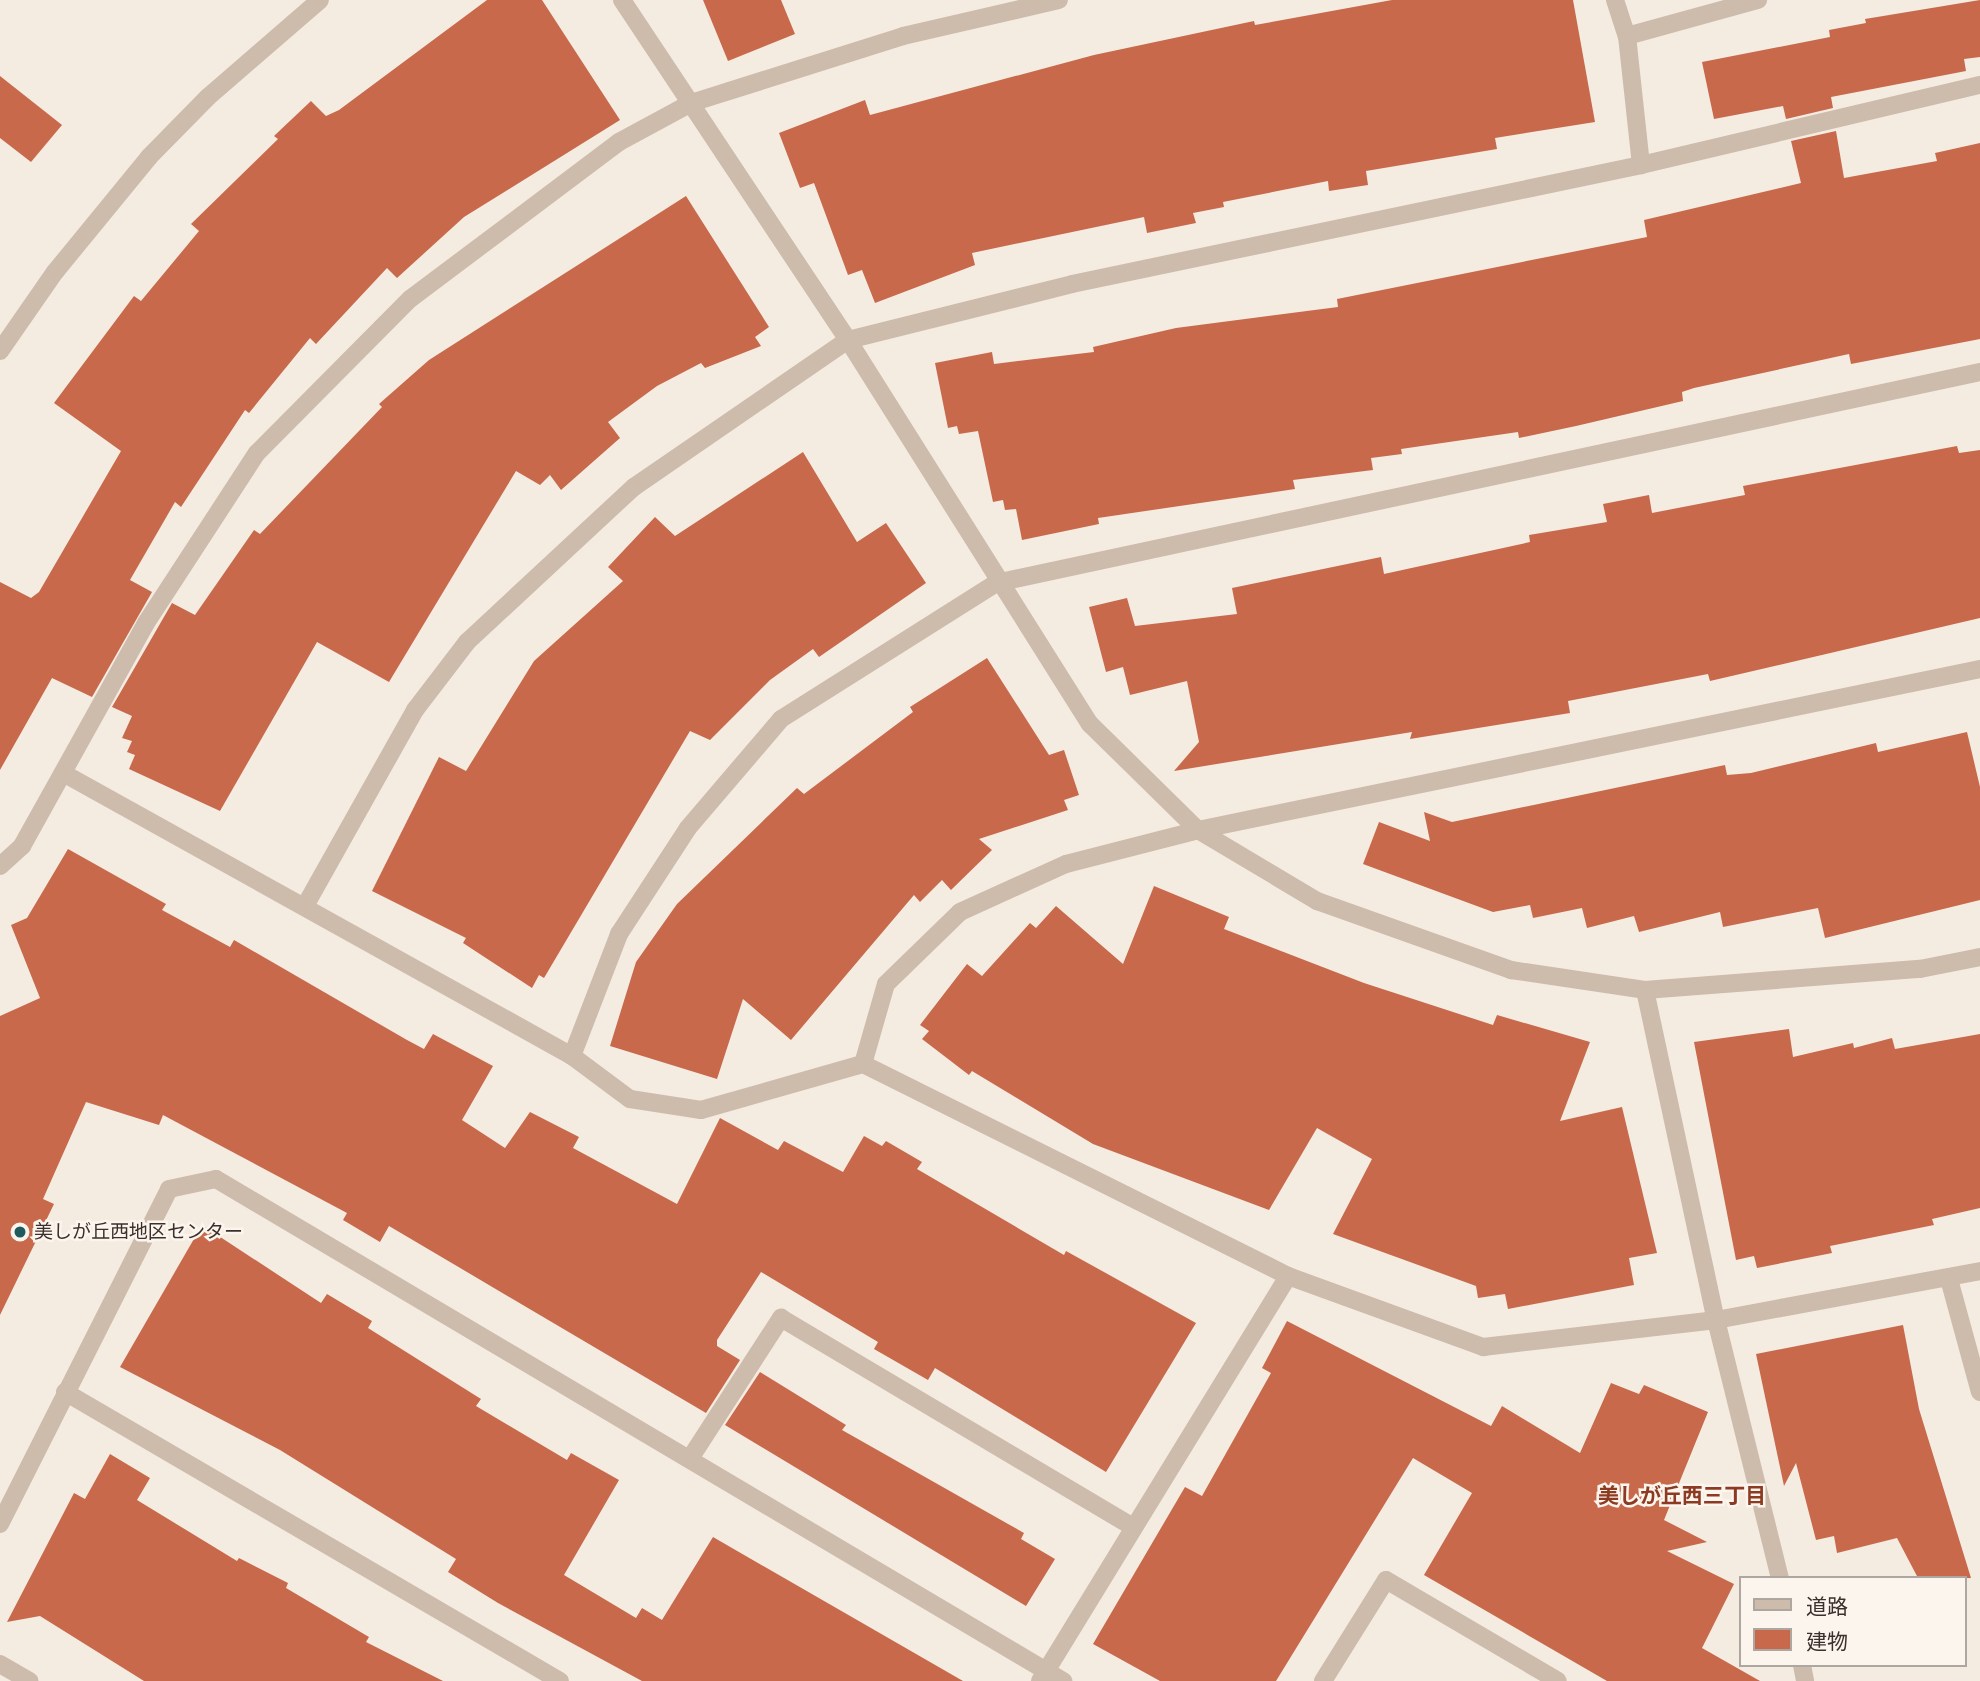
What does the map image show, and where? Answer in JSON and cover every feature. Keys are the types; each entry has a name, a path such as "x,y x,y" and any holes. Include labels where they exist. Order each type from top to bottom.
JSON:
{"street":[{"path":"0,351 55,272 149,157 217,89 320,0"},
{"path":"622,0 848,340 996,583 1090,724 1198,830 1317,901 1511,970 1645,990 1920,969 1980,957"},
{"path":"0,866 22,846 146,622 257,453 410,299 619,142 691,103 903,36 1059,0"},
{"path":"1615,0 1627,36 1641,165"},
{"path":"1627,36 1758,0"},
{"path":"305,906 415,710 467,642 634,487 848,340 1072,284 1641,165 1980,85"},
{"path":"572,1056 619,933 688,828 781,719 996,583 1980,372"},
{"path":"863,1063 886,985 960,912 1066,864 1198,830 1980,669"},
{"path":"63,773 572,1056 630,1099 701,1110 863,1063 1288,1276 1483,1348 1716,1320 1949,1279 1980,1271"},
{"path":"1645,990 1716,1320 1780,1576"},
{"path":"0,1524 169,1189 216,1179 691,1457 1043,1676 1063,1681"},
{"path":"1043,1676 1288,1276"},
{"path":"1949,1279 1980,1392"},
{"path":"691,1457 781,1318 1133,1527"},
{"path":"65,1392 560,1681"},
{"path":"1323,1681 1386,1580 1559,1681"},
{"path":"0,1664 29,1681"}],"building":[{"path":"487,0 542,0 620,120 464,217 397,278 387,268 316,344 310,338 249,413 245,410 181,507 175,502 130,580 152,592 92,697 52,678 0,770 0,582 31,598 39,592 121,451 54,403 134,296 141,301 199,231 191,224 278,139 274,136 311,101 326,116 339,110"},
{"path":"703,0 781,0 795,34 728,61"},
{"path":"1392,0 1573,0 1595,122 1495,138 1497,149 1366,171 1368,185 1329,191 1328,181 1223,202 1224,207 1193,213 1196,223 1147,233 1144,217 972,253 975,265 875,303 862,270 848,275 814,183 800,188 779,133 865,100 870,115 1094,55 1254,21 1255,25"},
{"path":"1980,0 1980,57 1964,59 1966,71 1831,97 1833,108 1786,119 1783,106 1714,119 1702,62 1830,37 1829,30 1866,23 1865,19"},
{"path":"0,76 62,125 31,162 0,138"},
{"path":"1836,131 1844,178 1937,161 1935,153 1980,143 1980,339 1851,364 1849,354 1694,388 1682,392 1683,401 1576,426 1519,438 1518,432 1401,449 1402,454 1371,458 1373,470 1293,480 1295,489 1098,518 1099,524 1022,540 1016,509 1005,510 1003,500 993,502 978,431 959,434 957,426 948,428 935,363 992,352 994,364 1094,352 1093,347 1176,328 1338,307 1337,299 1647,237 1644,220 1801,183 1791,141"},
{"path":"686,196 769,327 755,337 761,346 705,368 701,363 657,386 608,422 620,438 561,490 550,475 540,485 516,471 389,682 317,642 220,811 129,769 135,755 127,752 132,741 122,738 132,716 112,707 172,603 195,615 254,530 260,534 382,407 379,404 429,360"},
{"path":"1957,446 1959,453 1980,450 1980,618 1710,681 1708,674 1568,701 1570,713 1410,739 1412,732 1174,771 1199,742 1187,681 1130,695 1123,667 1106,672 1089,607 1127,598 1135,626 1237,614 1232,588 1381,557 1384,574 1530,542 1529,535 1607,522 1603,504 1649,495 1652,513 1745,495 1743,486"},
{"path":"803,452 857,542 886,523 926,583 819,657 813,649 770,680 710,740 690,731 544,978 539,975 532,988 463,943 466,938 372,891 439,757 466,771 534,661 623,581 608,567 655,517 675,536"},
{"path":"987,658 1049,755 1064,750 1079,795 1064,800 1068,810 979,839 992,850 951,890 942,880 920,902 914,895 791,1040 743,999 717,1079 610,1046 636,962 677,904 797,788 804,794 913,712 910,707"},
{"path":"1967,732 1980,787 1980,900 1825,938 1818,908 1723,927 1720,912 1639,932 1634,916 1587,928 1582,908 1533,918 1530,905 1493,912 1363,864 1379,822 1430,841 1424,812 1452,822 1725,765 1727,775 1751,773 1876,743 1878,752"},
{"path":"68,849 166,904 162,910 230,947 234,940 424,1049 433,1034 493,1066 462,1120 505,1148 530,1112 579,1137 573,1148 677,1204 720,1118 778,1150 784,1141 843,1172 864,1136 882,1146 886,1141 922,1162 917,1169 1064,1255 1066,1251 1196,1323 1106,1472 935,1368 928,1380 874,1349 878,1342 761,1272 717,1340 717,1346 740,1360 706,1413 389,1226 380,1242 343,1220 347,1213 163,1115 159,1125 86,1102 43,1199 54,1204 0,1315 0,1016 40,998 11,925 27,918"},
{"path":"1154,886 1229,917 1224,929 1364,983 1493,1025 1497,1015 1590,1042 1560,1121 1622,1107 1657,1253 1629,1258 1634,1285 1508,1309 1505,1294 1478,1298 1476,1286 1333,1234 1372,1159 1317,1128 1269,1210 1093,1144 972,1071 969,1075 922,1039 929,1031 920,1025 967,964 982,976 1030,923 1036,928 1056,906 1123,964"},
{"path":"1789,1029 1793,1057 1853,1043 1854,1048 1892,1038 1895,1049 1980,1034 1980,1208 1932,1219 1934,1225 1830,1246 1832,1253 1757,1268 1754,1256 1736,1260 1694,1042"},
{"path":"202,1225 321,1303 327,1294 372,1321 368,1328 481,1399 476,1406 567,1460 571,1453 619,1480 564,1575 636,1618 642,1608 662,1620 713,1537 963,1681 642,1681 498,1603 448,1572 456,1559 280,1450 120,1367"},
{"path":"1287,1321 1491,1426 1502,1406 1580,1453 1611,1383 1639,1394 1644,1385 1708,1412 1664,1520 1707,1542 1667,1551 1734,1584 1702,1648 1760,1681 1607,1681 1424,1575 1472,1493 1413,1458 1276,1681 1160,1681 1093,1644 1185,1487 1202,1496 1271,1373 1262,1368"},
{"path":"1903,1325 1919,1409 1971,1578 1917,1576 1897,1538 1837,1553 1834,1536 1816,1540 1796,1463 1784,1486 1756,1354"},
{"path":"760,1372 846,1425 842,1430 1024,1533 1021,1539 1055,1559 1026,1606 725,1425"},
{"path":"110,1454 150,1478 137,1500 237,1561 239,1558 288,1583 286,1588 369,1637 366,1642 443,1681 144,1681 40,1616 7,1622 74,1493 85,1499"}],"place":[{"name":"美しが丘西地区センター","path":"20,1232"}],"district":[{"name":"美しが丘西三丁目","path":"1682,1496"}]}
